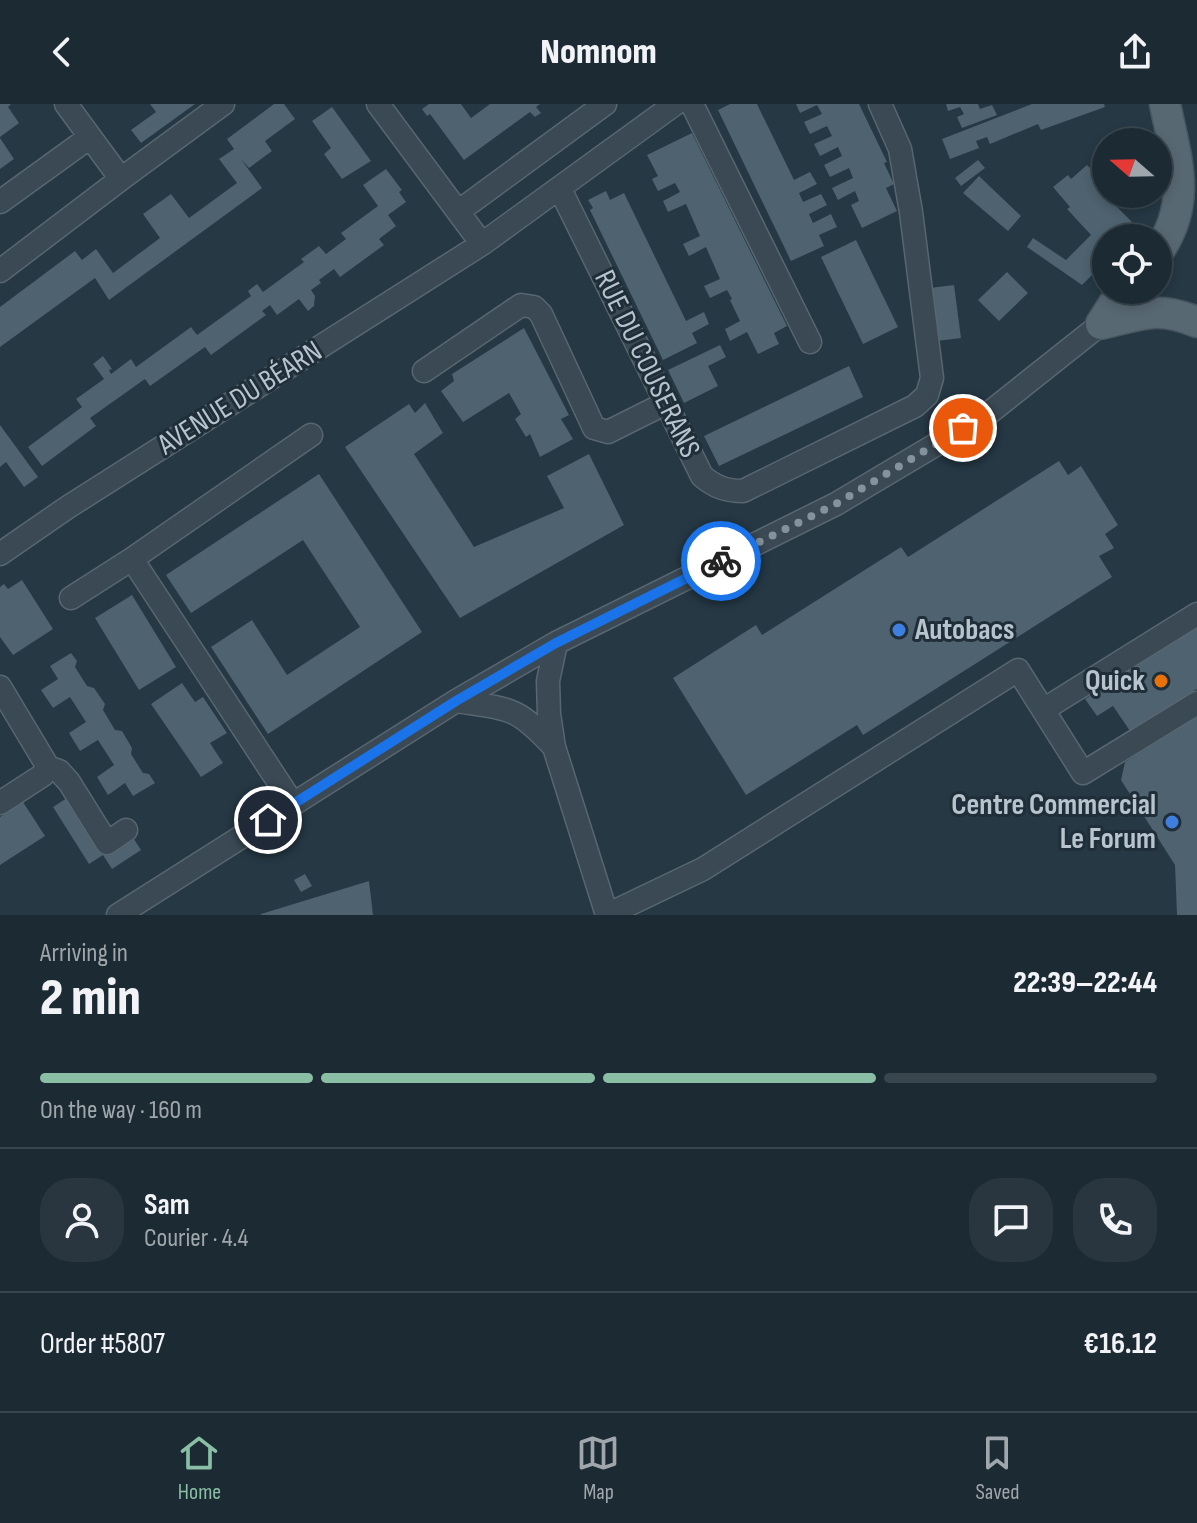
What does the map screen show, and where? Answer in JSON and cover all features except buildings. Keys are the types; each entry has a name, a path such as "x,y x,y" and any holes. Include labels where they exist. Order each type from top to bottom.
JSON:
{"main road":[{"path":"1165,104 1180,177 1180,203 1172,228"},
{"path":"1181,104 1197,176"},
{"path":"1101,324 1114,304"},
{"path":"1101,324 1144,312 1165,312 1197,322"}],"street":[{"path":"66,104 121,179"},
{"path":"0,271 223,104"},
{"path":"378,104 482,244"},
{"path":"459,211 605,104"},
{"name":"AVENUE DU BÉARN","path":"0,554 68,507 482,244 675,104"},
{"path":"692,104 810,342"},
{"name":"RUE DU COUSERANS","path":"560,189 702,476 713,485 729,491 743,491 915,406 927,395 932,378 911,212 900,149 880,104"},
{"path":"0,202 90,137"},
{"path":"424,371 521,305 529,305 541,314 594,428 608,432 666,403"},
{"path":"118,915 456,701 556,643 836,504 989,413 1101,324"},
{"path":"71,598 311,435"},
{"path":"132,559 293,804"},
{"path":"1043,710 1197,614"},
{"path":"556,643 548,681 554,747 607,915 665,889 716,861 1018,670 1083,773 1197,703"},
{"path":"0,690 48,767 59,771 69,782 107,843 126,830"},
{"path":"456,701 508,708 529,719 554,747"},
{"path":"0,803 43,775 48,767"}],"way so far":[{"path":"721,561 836,504 963,428"}],"place":[{"name":"Autobacs","path":"899,630"},
{"name":"Quick","path":"1161,681"},
{"name":"Centre Commercial Le Forum","path":"1172,822"}],"route":[{"path":"268,820 456,701 556,643 721,561"}]}
